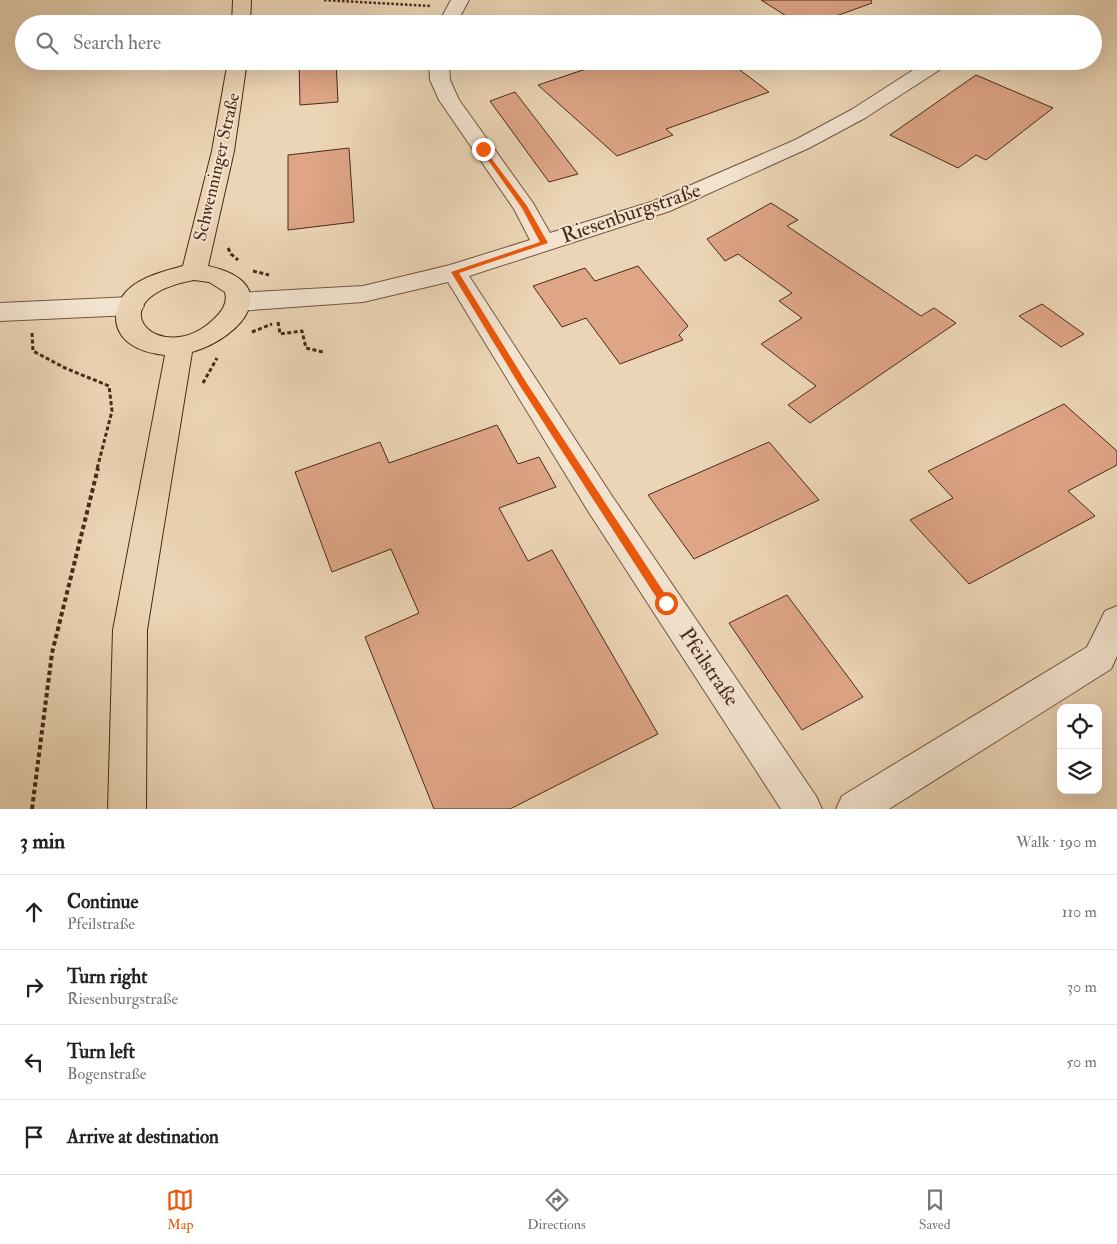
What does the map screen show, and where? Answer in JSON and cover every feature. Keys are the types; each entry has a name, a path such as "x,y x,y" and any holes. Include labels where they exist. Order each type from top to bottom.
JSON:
{"main road":[{"path":"241,15 242,0"},
{"name":"Schwenninger Straße","path":"194,272 222,151 236,70"},
{"path":"194,272 209,273 223,277 232,284 238,294 238,302 232,318 219,330 201,340 180,345 161,346 143,341 132,332 128,320 131,306 144,291 163,279 194,272"},
{"path":"127,809 130,630 180,345"}],"street":[{"path":"452,15 458,4"},
{"path":"439,70 440,80 449,100 525,208 544,243"},
{"name":"Riesenburgstraße","path":"238,302 363,294 454,272 662,206 785,152 858,114 926,70"},
{"name":"Pfeilstraße","path":"454,272 594,494 803,809"},
{"path":"0,312 131,306"},
{"path":"855,809 1099,658 1117,621"}],"path":[{"path":"324,0 458,4"},
{"path":"199,248 225,243 231,254 239,260"},
{"path":"246,266 254,272 272,276"},
{"path":"31,312 33,351 65,368 109,386 112,411 52,653 32,809"},
{"path":"248,334 278,322 280,334 302,332 306,348 323,352"},
{"path":"201,388 220,354"}],"building":[{"path":"761,0 871,0 872,3 839,15 785,15"},
{"path":"299,70 336,70 338,102 300,105"},
{"path":"583,70 740,70 769,92 666,129 673,135 617,156 538,85"},
{"path":"976,75 1053,108 986,160 976,155 958,168 890,135"},
{"path":"515,92 578,174 549,182 490,101"},
{"path":"349,148 354,222 288,230 288,155"},
{"path":"771,203 798,220 787,226 921,316 934,308 956,323 810,423 788,405 816,386 761,344 802,318 779,301 792,293 738,254 725,261 707,239"},
{"path":"638,266 688,326 679,335 683,340 620,364 586,318 562,327 533,286 585,268 595,281"},
{"path":"1042,304 1084,334 1061,347 1019,316"},
{"path":"1064,404 1117,451 1117,465 1068,491 1095,516 969,584 910,520 953,498 928,471"},
{"path":"497,425 518,464 539,457 556,487 499,508 528,561 552,550 658,734 510,809 434,809 365,637 419,613 391,549 332,572 295,472 380,442 389,463"},
{"path":"769,442 819,500 694,559 648,495"},
{"path":"787,595 863,697 802,730 729,623"}],"route":[{"path":"483,149 525,208 544,243 454,272 523,384 666,603"}]}
